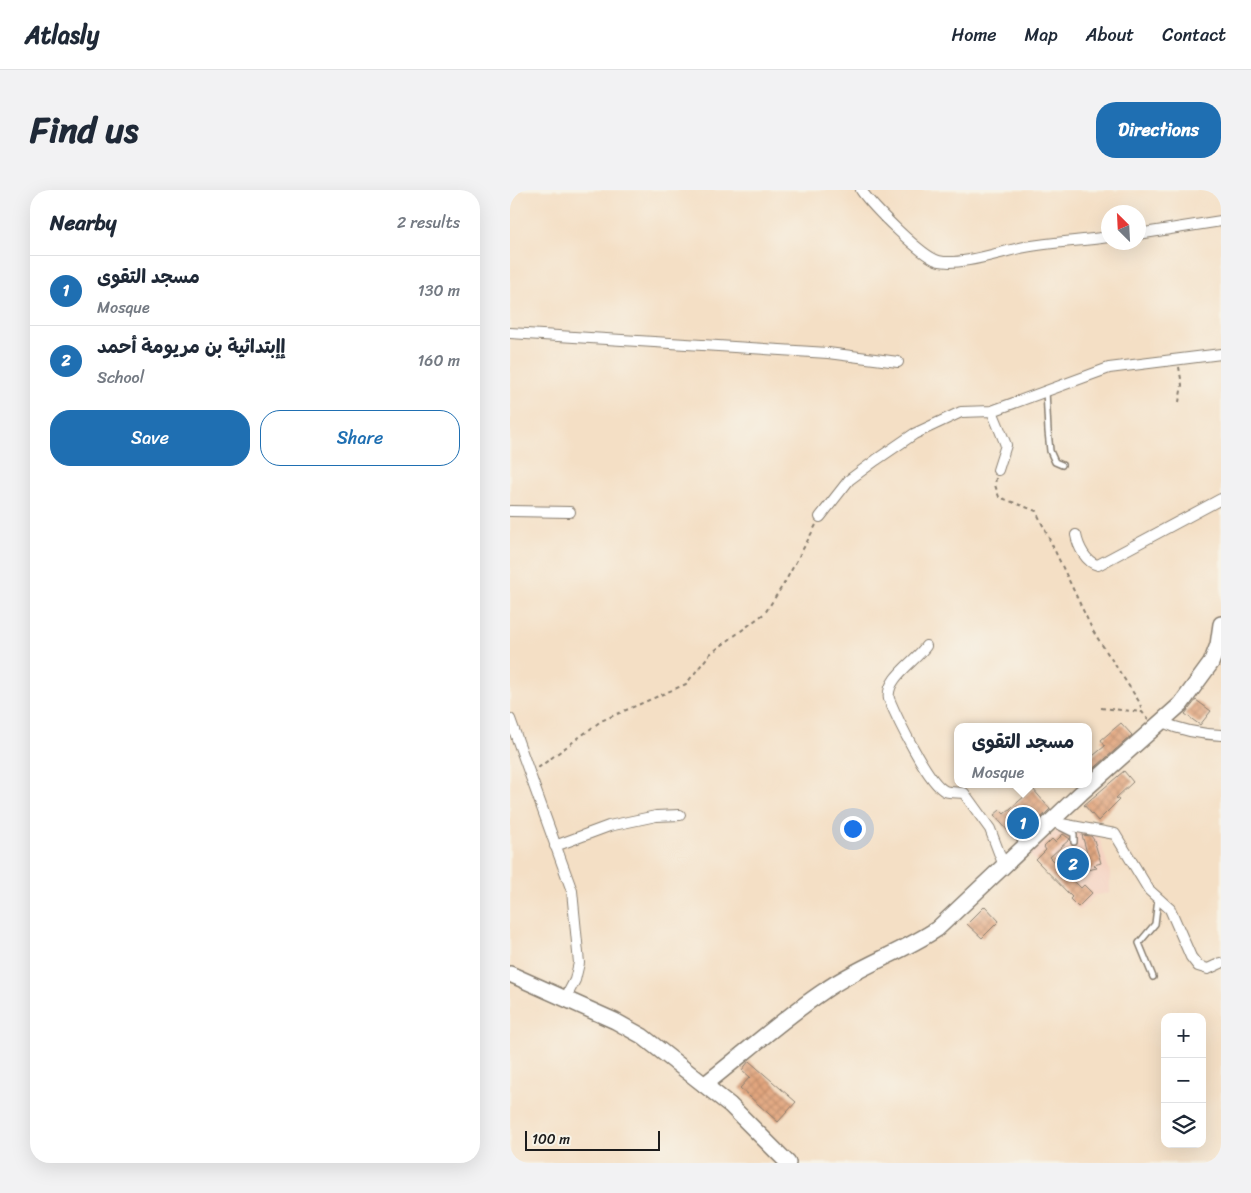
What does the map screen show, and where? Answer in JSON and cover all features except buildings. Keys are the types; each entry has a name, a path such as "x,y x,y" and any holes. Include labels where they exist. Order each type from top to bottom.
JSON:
{"street":[{"path":"861,190 895,226 932,258 941,261 970,258 1025,247 1101,239"},
{"path":"1146,233 1221,221"},
{"path":"510,333 828,353 898,362"},
{"path":"820,517 849,480 901,441 960,412 992,410 1109,368 1221,354"},
{"path":"992,410 1006,444 998,470"},
{"path":"1076,535 1079,546 1094,565 1098,565 1221,499"},
{"path":"510,510 570,512"},
{"path":"1092,788 1182,704 1210,663 1218,645 1221,624"},
{"path":"926,646 920,656 894,681 889,691 889,699 926,770 940,788 946,792 964,793 990,829 1004,866"},
{"path":"510,719 572,891 579,957 578,970 566,999"},
{"path":"1159,725 1199,734 1221,735"},
{"path":"704,1085 823,991 859,969 925,937 937,929 1092,788"},
{"path":"555,846 609,826 656,816 680,814"},
{"path":"1054,823 1115,834 1149,890 1170,909 1188,952 1198,966 1208,969 1221,962"},
{"path":"510,974 642,1036 730,1105 788,1163"}],"lane":[{"path":"1046,390 1050,451 1055,462 1062,465"},
{"path":"1054,823 1059,828 1074,834 1074,842"},
{"path":"1153,977 1139,943 1155,924 1158,898"}],"path":[{"path":"1177,360 1182,385 1179,402"},
{"path":"998,470 995,485 999,496 1036,511 1093,631 1140,702 1142,712"},
{"path":"530,774 601,721 686,684 710,654 765,613 785,582 820,517"},
{"path":"1101,708 1142,712 1159,725"}],"shaded area":[{"path":"1062,826 1098,834 1110,873 1110,893 1095,895 1080,911 1069,899 1071,897 1029,854"}],"place":[{"name":"مسجد التقوى","path":"1023,823"},
{"name":"إإبتدائية بن مريومة أحمد","path":"1073,864"}]}
